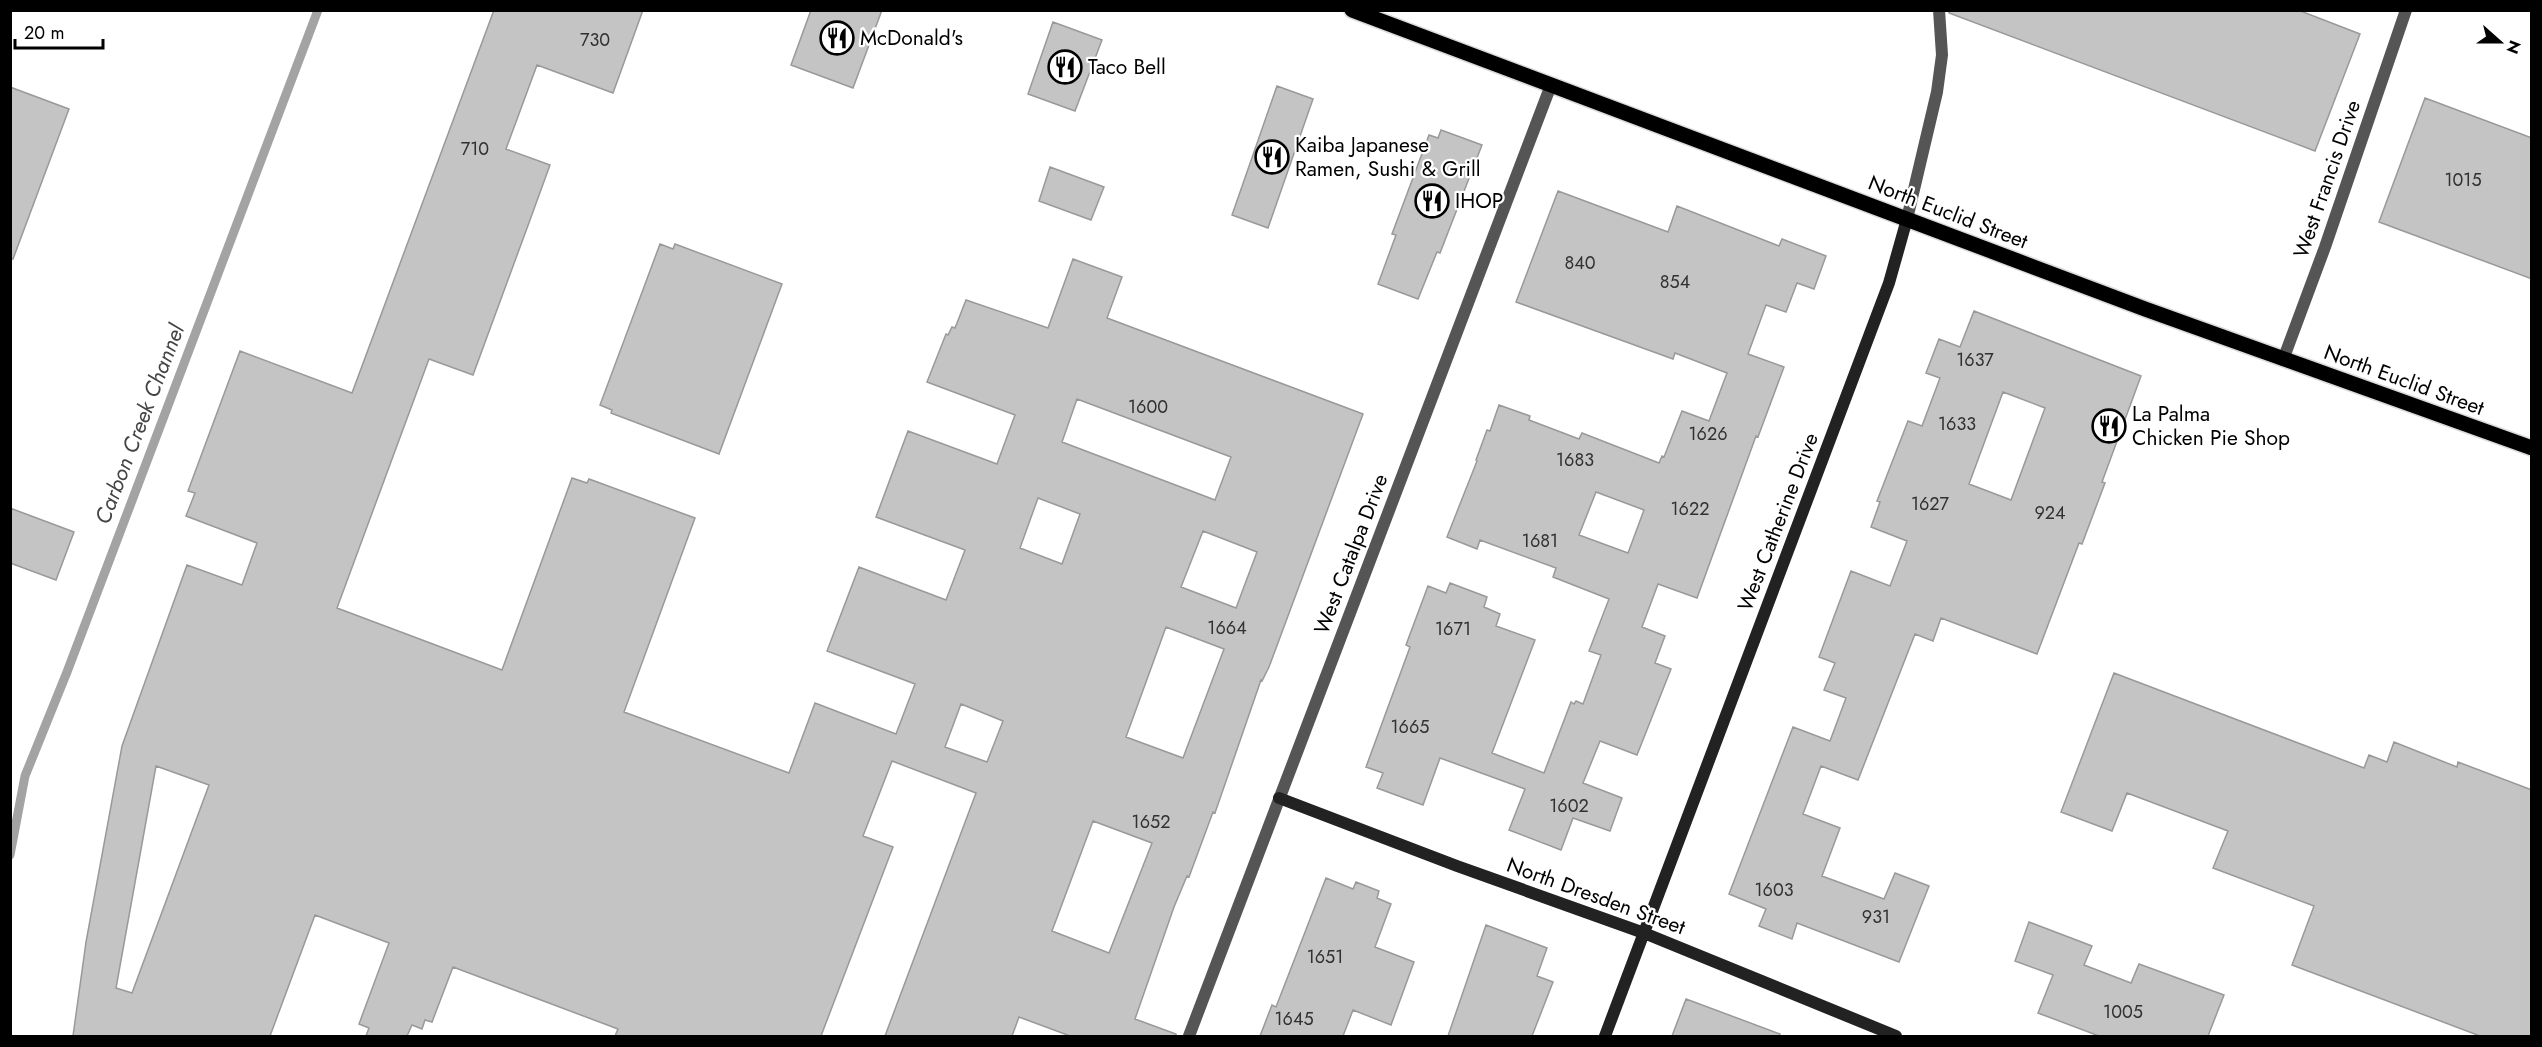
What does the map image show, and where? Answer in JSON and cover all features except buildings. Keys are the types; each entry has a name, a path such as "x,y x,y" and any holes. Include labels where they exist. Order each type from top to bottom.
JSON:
{"main road":[{"name":"North Euclid Street","path":"1352,10 2283,360 2532,448"}],"street":[{"name":"West Catherine Drive","path":"1605,1036 1889,283 1907,219 1937,92 1942,55 1940,10"},
{"name":"West Francis Drive","path":"2283,360 2325,247 2406,10"},
{"name":"West Catalpa Drive","path":"1189,1036 1551,85"},
{"name":"North Dresden Street","path":"1279,798 1457,866 1644,933 1896,1036"}],"waterway":[{"name":"Carbon Creek Channel","path":"10,855 25,776 67,672 318,10"}],"place":[{"name":"McDonald's","path":"837,38"},
{"name":"Taco Bell","path":"1065,67"},
{"name":"Kaiba Japanese Ramen, Sushi & Grill","path":"1272,157"},
{"name":"IHOP","path":"1432,201"},
{"name":"La Palma Chicken Pie Shop","path":"2109,426"}]}
